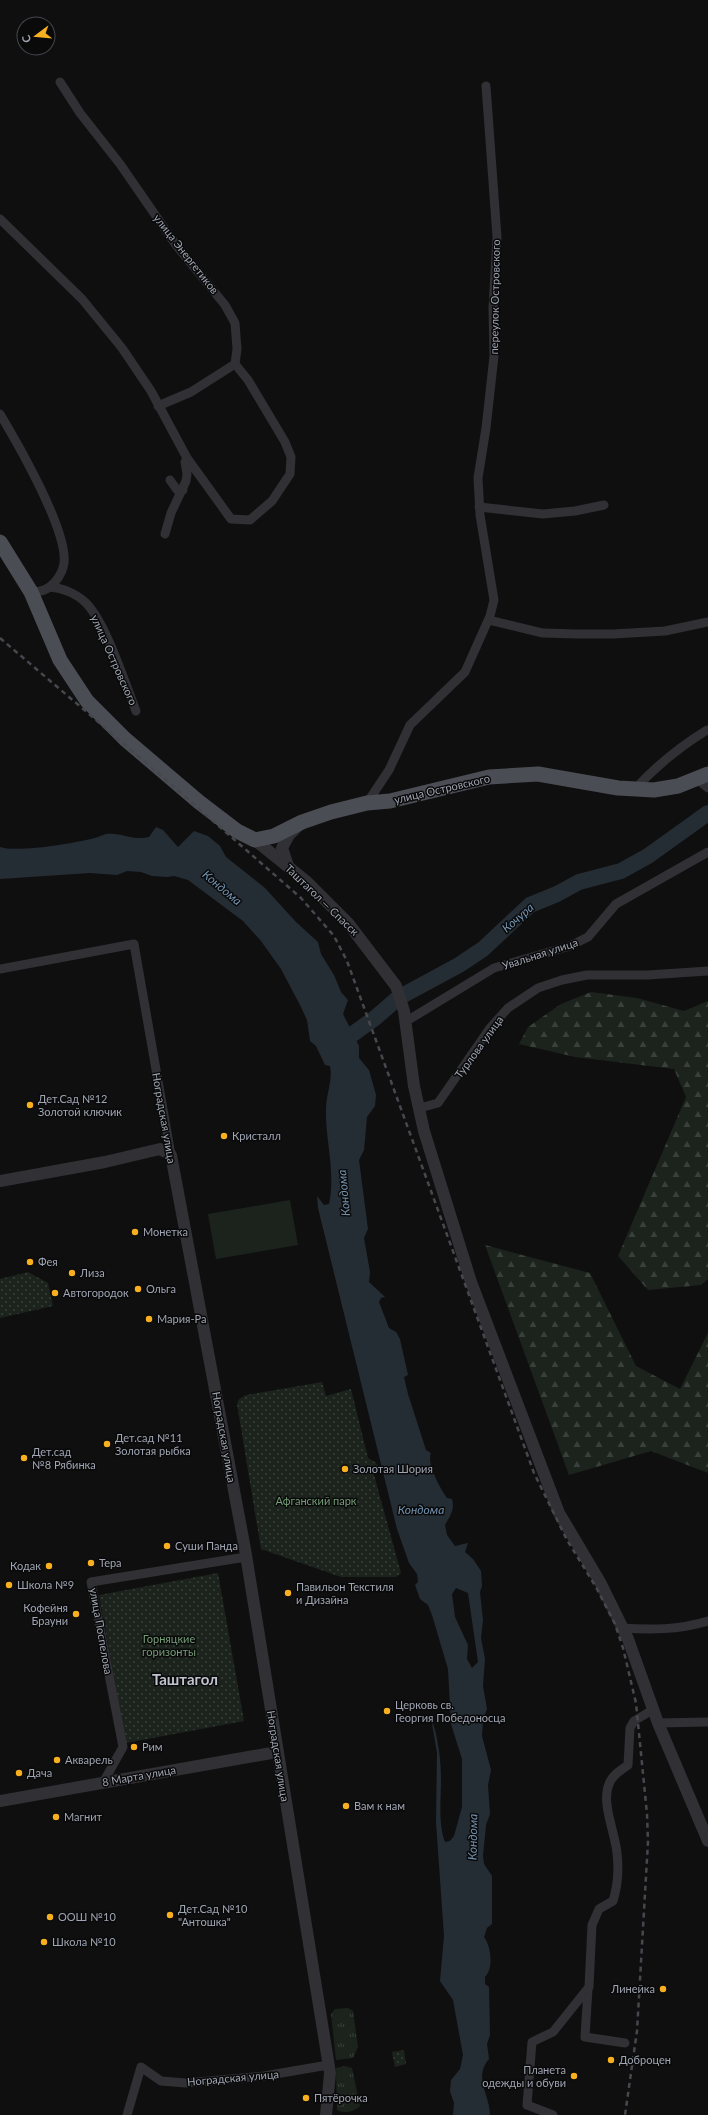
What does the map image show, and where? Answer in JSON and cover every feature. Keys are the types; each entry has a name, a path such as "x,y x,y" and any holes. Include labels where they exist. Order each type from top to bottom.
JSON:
{"main road":[{"path":"0,542 31,592 60,660 87,702 125,739 199,802 237,831 255,840"},
{"name":"улица Островского","path":"255,840 274,836 302,822 331,812 367,803 390,801 489,777 538,774 634,790 654,790 704,780"}],"street":[{"name":"улица Энергетиков","path":"60,82 80,114 136,186 176,244 225,305 235,323 237,349 235,364"},
{"name":"переулок Островского","path":"367,803 389,770 410,725 465,672 489,620 494,600 484,551 479,507 478,478 486,428 494,356 493,308 497,238 486,86"},
{"path":"0,219 82,299 122,348 158,406 186,458 231,520 250,520 272,501 290,474 291,457 285,442 248,380 235,364 190,392 158,406"},
{"path":"0,414 41,489 60,540 64,562 61,575 50,587"},
{"path":"164,534 171,513 186,482 186,458"},
{"path":"170,480 177,490 183,490"},
{"path":"479,507 543,514 575,511 604,505"},
{"name":"улица Островского","path":"31,592 41,592 50,587 57,587 75,594 94,612 136,711"},
{"path":"489,620 543,633 577,634 613,634 665,631 708,622"},
{"path":"634,790 656,766 677,749 707,730"},
{"path":"289,867 282,848 284,841 302,822"},
{"name":"Таштагол — Спасск","path":"255,840 289,867 348,923 396,986 404,1016 414,1086 424,1131 471,1282 508,1384 559,1513 600,1582 621,1628 628,1639 658,1722 708,1841"},
{"name":"Увальная улица","path":"404,1016 494,968 570,946 581,941 588,936 616,904 708,852"},
{"name":"Ноградская улица","path":"0,969 134,944 171,1155 246,1557 330,2073 326,2115"},
{"name":"Турлова улица","path":"420,1108 438,1103 490,1028 508,1008 538,988 562,980 587,975 648,975 708,971"},
{"path":"0,1181 71,1169 160,1149 171,1155"},
{"name":"улица Поспелова","path":"104,1781 122,1747 91,1582 246,1557"},
{"path":"621,1628 657,1630 691,1626 708,1621"},
{"path":"625,2043 585,2038 592,1925 599,1909 613,1901 618,1881 617,1849 613,1825 606,1808 609,1784 618,1772 628,1765 630,1728 634,1721 654,1709"},
{"path":"658,1722 708,1722"},
{"name":"8 Марта улица","path":"0,1801 104,1781 277,1752"},
{"path":"553,2115 527,2105 532,2042 554,2032 588,1987"},
{"name":"Ноградская улица","path":"127,2115 141,2067 161,2081 186,2083 264,2076 328,2065"}],"green space":[{"path":"591,992 637,998 684,1011 708,1001 708,1279 701,1285 648,1290 618,1256 686,1097 674,1069 575,1057 519,1044 528,1027 561,1004"},
{"path":"290,1200 298,1245 216,1259 208,1214"},
{"path":"485,1245 590,1273 636,1366 680,1389 708,1333 708,1473 651,1451 569,1475"},
{"path":"28,1272 48,1283 53,1306 0,1318 0,1279"},
{"name":"Афганский парк","path":"322,1382 326,1396 351,1389 368,1458 375,1462 378,1466 374,1475 401,1573 396,1577 341,1577 261,1549 237,1404 239,1399 246,1395"},
{"name":"Горняцкие горизонты","path":"218,1573 244,1721 126,1743 99,1595"},
{"path":"348,2008 353,2011 358,2047 353,2058 336,2060 331,2014 335,2009"},
{"path":"404,2050 406,2064 395,2067 392,2052"},
{"path":"345,2066 352,2068 360,2106 349,2112 337,2110 336,2068"}],"water":[{"name":"Кондома","path":"156,827 163,830 178,847 194,831 208,836 220,846 226,857 265,888 296,922 318,942 321,954 334,975 341,992 348,1000 343,1014 359,1046 359,1058 369,1070 376,1095 375,1106 367,1117 364,1150 359,1160 368,1229 364,1238 370,1272 369,1282 385,1297 381,1298 379,1302 389,1328 396,1332 400,1339 408,1375 404,1377 408,1394 426,1450 431,1453 430,1457 432,1470 444,1494 447,1498 452,1499 452,1510 445,1525 447,1535 455,1546 468,1543 465,1552 473,1559 481,1571 482,1586 480,1592 483,1620 481,1638 485,1659 483,1686 487,1709 483,1720 482,1736 491,1770 488,1785 490,1814 486,1825 483,1856 484,1864 492,1876 492,1924 487,1928 484,1937 490,1951 490,1968 485,1977 485,1984 489,1987 490,2035 487,2044 489,2059 484,2066 482,2080 490,2115 453,2115 454,2103 450,2091 451,2080 460,2069 463,2055 453,2000 440,1981 444,1936 436,1822 437,1753 431,1717 436,1732 440,1756 441,1827 445,1842 450,1841 454,1836 462,1807 462,1759 451,1724 448,1669 432,1615 428,1605 420,1599 415,1585 418,1582 417,1574 409,1563 397,1529 318,1208 317,1196 324,1205 329,1204 331,1192 331,1168 326,1121 327,1098 331,1077 330,1066 325,1065 316,1046 310,1041 307,1020 301,1007 281,969 261,941 243,921 188,880 174,876 152,876 141,872 127,871 117,875 90,873 0,879 0,847 19,849 46,847 96,838 106,834 117,834 138,838 149,837","holes":["456,1588 468,1593 478,1662 472,1668 467,1659 468,1645 455,1617 452,1594"]}],"waterway":[{"name":"Кочура","path":"339,1044 375,1018 398,998 459,965 483,949 530,905 557,894 579,882 621,871 648,856 708,813"}],"railway":[{"path":"0,638 301,898 334,936 347,961 534,1473 567,1540 596,1587 615,1624 623,1648 636,1703 647,1814 648,1842 637,2031 625,2115"}],"place":[{"name":"Дет.Сад №12 Золотой ключик","path":"30,1105"},
{"name":"Кристалл","path":"224,1136"},
{"name":"Монетка","path":"135,1232"},
{"name":"Фея","path":"30,1262"},
{"name":"Лиза","path":"72,1273"},
{"name":"Ольга","path":"138,1289"},
{"name":"Автогородок","path":"55,1293"},
{"name":"Мария-Ра","path":"149,1319"},
{"name":"Дет.сад №11 Золотая рыбка","path":"107,1444"},
{"name":"Дет.сад №8 Рябинка","path":"24,1458"},
{"name":"Золотая Шория","path":"345,1469"},
{"name":"Суши Панда","path":"167,1546"},
{"name":"Тера","path":"91,1563"},
{"name":"Кодак","path":"49,1566"},
{"name":"Школа №9","path":"9,1585"},
{"name":"Павильон Текстиля и Дизайна","path":"288,1593"},
{"name":"Кофейня Брауни","path":"76,1614"},
{"name":"Церковь св. Георгия Победоносца","path":"387,1711"},
{"name":"Рим","path":"134,1747"},
{"name":"Акварель","path":"57,1760"},
{"name":"Дача","path":"19,1773"},
{"name":"Вам к нам","path":"346,1806"},
{"name":"Магнит","path":"56,1817"},
{"name":"Дет.Сад №10 \"Антошка\"","path":"170,1915"},
{"name":"ООШ №10","path":"50,1917"},
{"name":"Школа №10","path":"44,1942"},
{"name":"Линейка","path":"663,1989"},
{"name":"Доброцен","path":"611,2060"},
{"name":"Планета одежды и обуви","path":"574,2076"},
{"name":"Пятёрочка","path":"306,2098"}],"district":[{"name":"Таштагол","path":"185,1680"}]}
